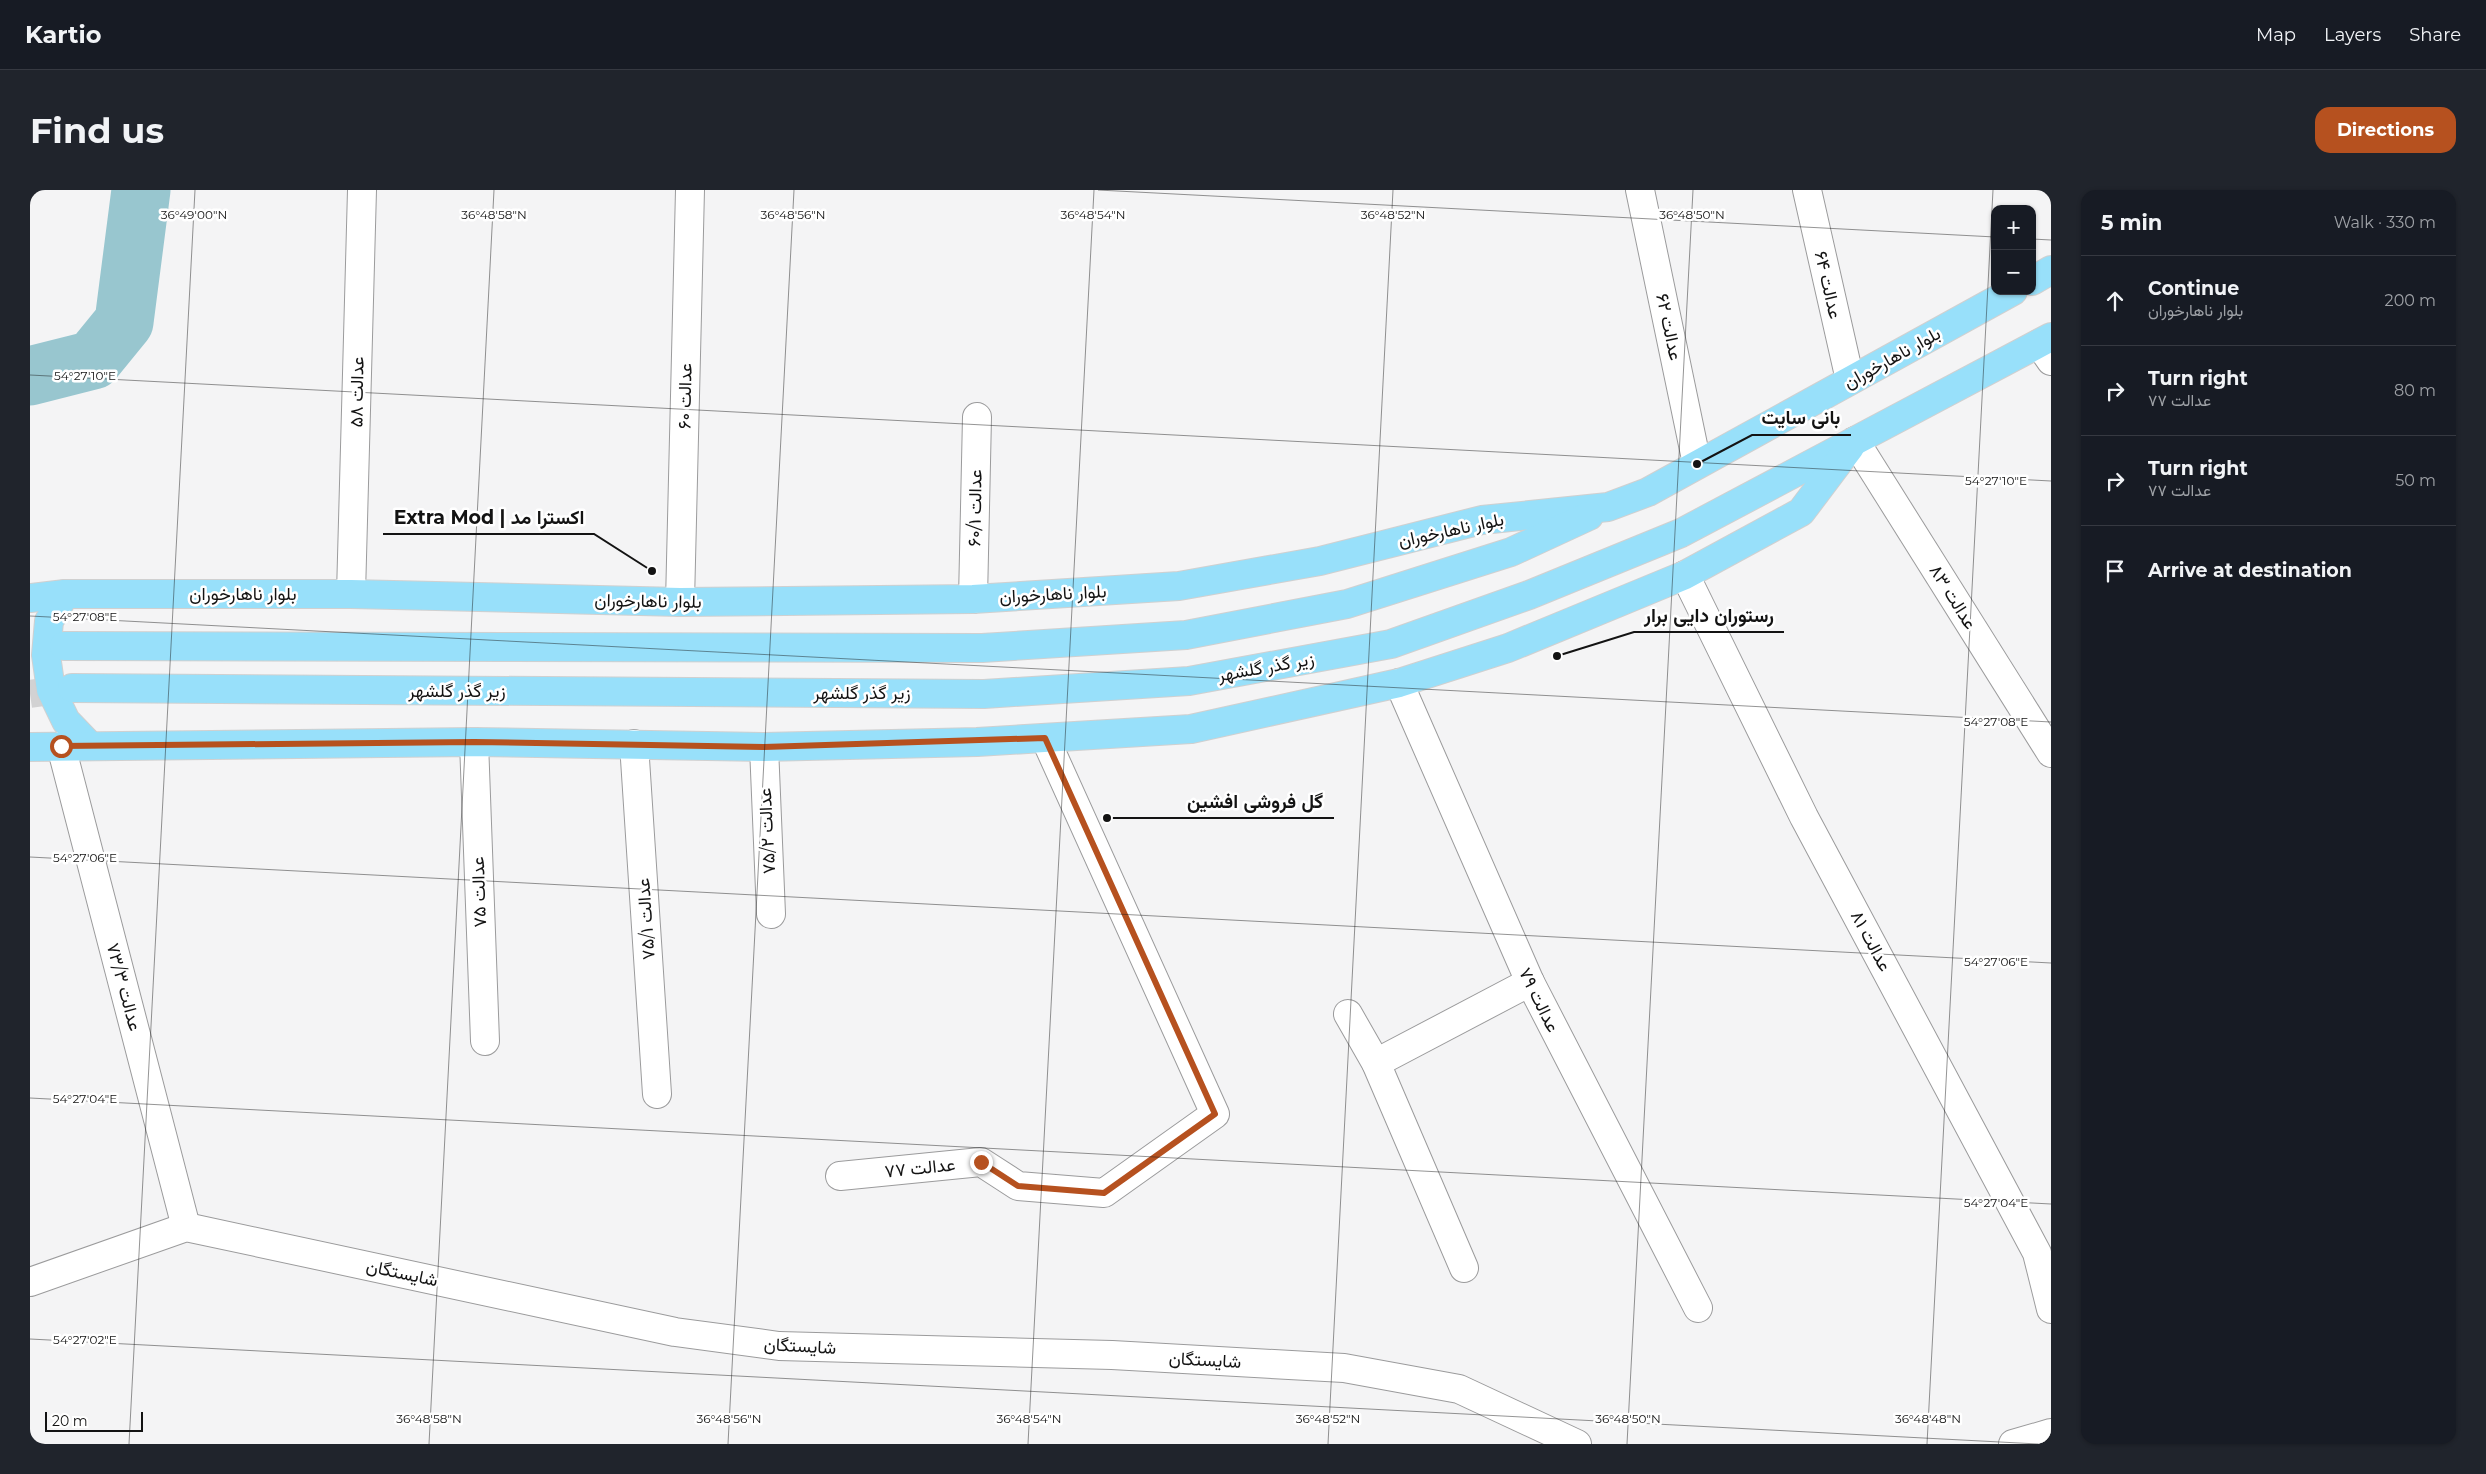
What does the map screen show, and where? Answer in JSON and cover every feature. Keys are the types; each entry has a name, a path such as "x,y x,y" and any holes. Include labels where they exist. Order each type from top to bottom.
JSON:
{"main road":[{"path":"2036,279 2051,270"},
{"name":"بلوار ناهارخوران","path":"30,598 65,594 351,594 680,602 973,599 1179,586 1320,561 1482,520 1608,508 1648,492 2006,295"},
{"path":"30,747 474,742 764,747 1045,738 1191,729 1398,682 1508,648 1685,575 1801,512 1855,441 2047,347"},
{"name":"زیر گذر گلشهر","path":"72,688 984,694 1189,681 1391,644 1529,595 1681,533 1855,441"},
{"path":"64,646 982,648 1186,635 1347,604 1511,552 1608,508"},
{"path":"65,594 50,621 46,655 51,690 66,721 90,746"}],"street":[{"name":"عدالت ۵۸","path":"351,594 362,190"},
{"name":"عدالت ۶۰","path":"680,602 690,190"},
{"name":"عدالت ۶۲","path":"1640,190 1698,464"},
{"name":"۶۴ عدالت","path":"1807,190 1850,380"},
{"name":"۶۰/۱ عدالت","path":"973,599 977,417"},
{"name":"۸۳ عدالت","path":"1855,441 2051,753"},
{"name":"عدالت ۸۱","path":"1685,575 1804,817 2037,1253 2051,1308"},
{"name":"عدالت ۷۹","path":"1398,682 1530,982 1698,1308"},
{"name":"عدالت ۷۷","path":"840,1176 981,1162 1018,1186 1104,1193 1215,1114 1045,738"},
{"name":"۷۵ عدالت","path":"474,742 485,1042"},
{"name":"۷۵/۱ عدالت","path":"634,744 657,1094"},
{"name":"۷۳/۳ عدالت","path":"61,746 186,1227"},
{"name":"۷۵/۲ عدالت","path":"764,747 771,914"},
{"path":"1376,1063 1530,982"},
{"path":"1348,1014 1376,1063 1464,1268"},
{"path":"30,1282 186,1227"},
{"name":"شایستگان","path":"186,1227 675,1332 779,1346 1112,1355 1344,1368 1459,1389 1577,1444"},
{"path":"2013,1444 2051,1432"}],"waterway":[{"path":"30,376 93,360 124,322 141,190"}],"tunnel":[{"path":"30,694 72,688"}],"place":[{"name":"بانی سایت","path":"1697,464"},
{"name":"Extra Mod | اکسترا مد","path":"652,571"},
{"name":"رستوران دایی برار","path":"1557,656"},
{"name":"گل فروشی افشین","path":"1107,818"}],"route":[{"path":"61,746 474,742 764,747 977,742 1045,738 1215,1114 1104,1193 1018,1186 981,1162"}]}
